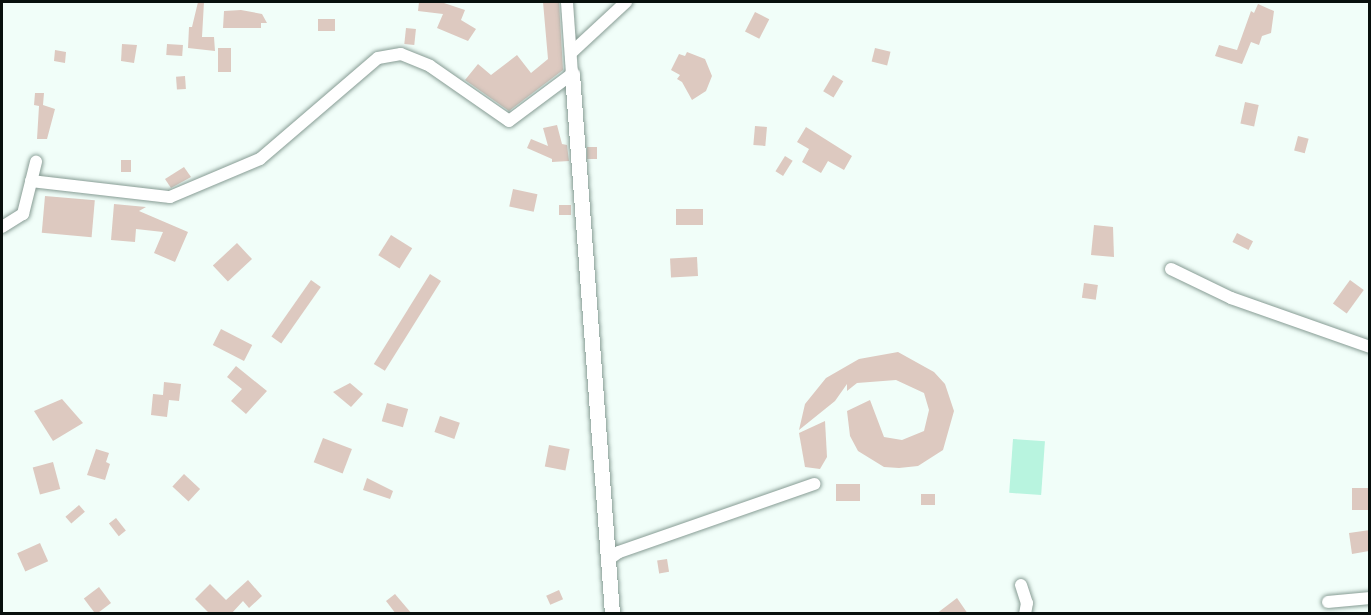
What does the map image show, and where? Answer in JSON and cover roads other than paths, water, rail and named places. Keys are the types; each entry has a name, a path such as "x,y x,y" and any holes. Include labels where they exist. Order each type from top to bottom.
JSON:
{"street":[{"path":"567,2 612,614"},
{"path":"572,52 626,2"},
{"path":"31,181 170,197 260,159 378,58 401,54 430,66 509,122 572,74"},
{"path":"2,227 22,214 36,162"},
{"path":"1171,269 1231,298 1370,347"},
{"path":"609,559 619,552 814,484"},
{"path":"1021,585 1027,603 1025,614"},
{"path":"1328,602 1370,598"}]}
